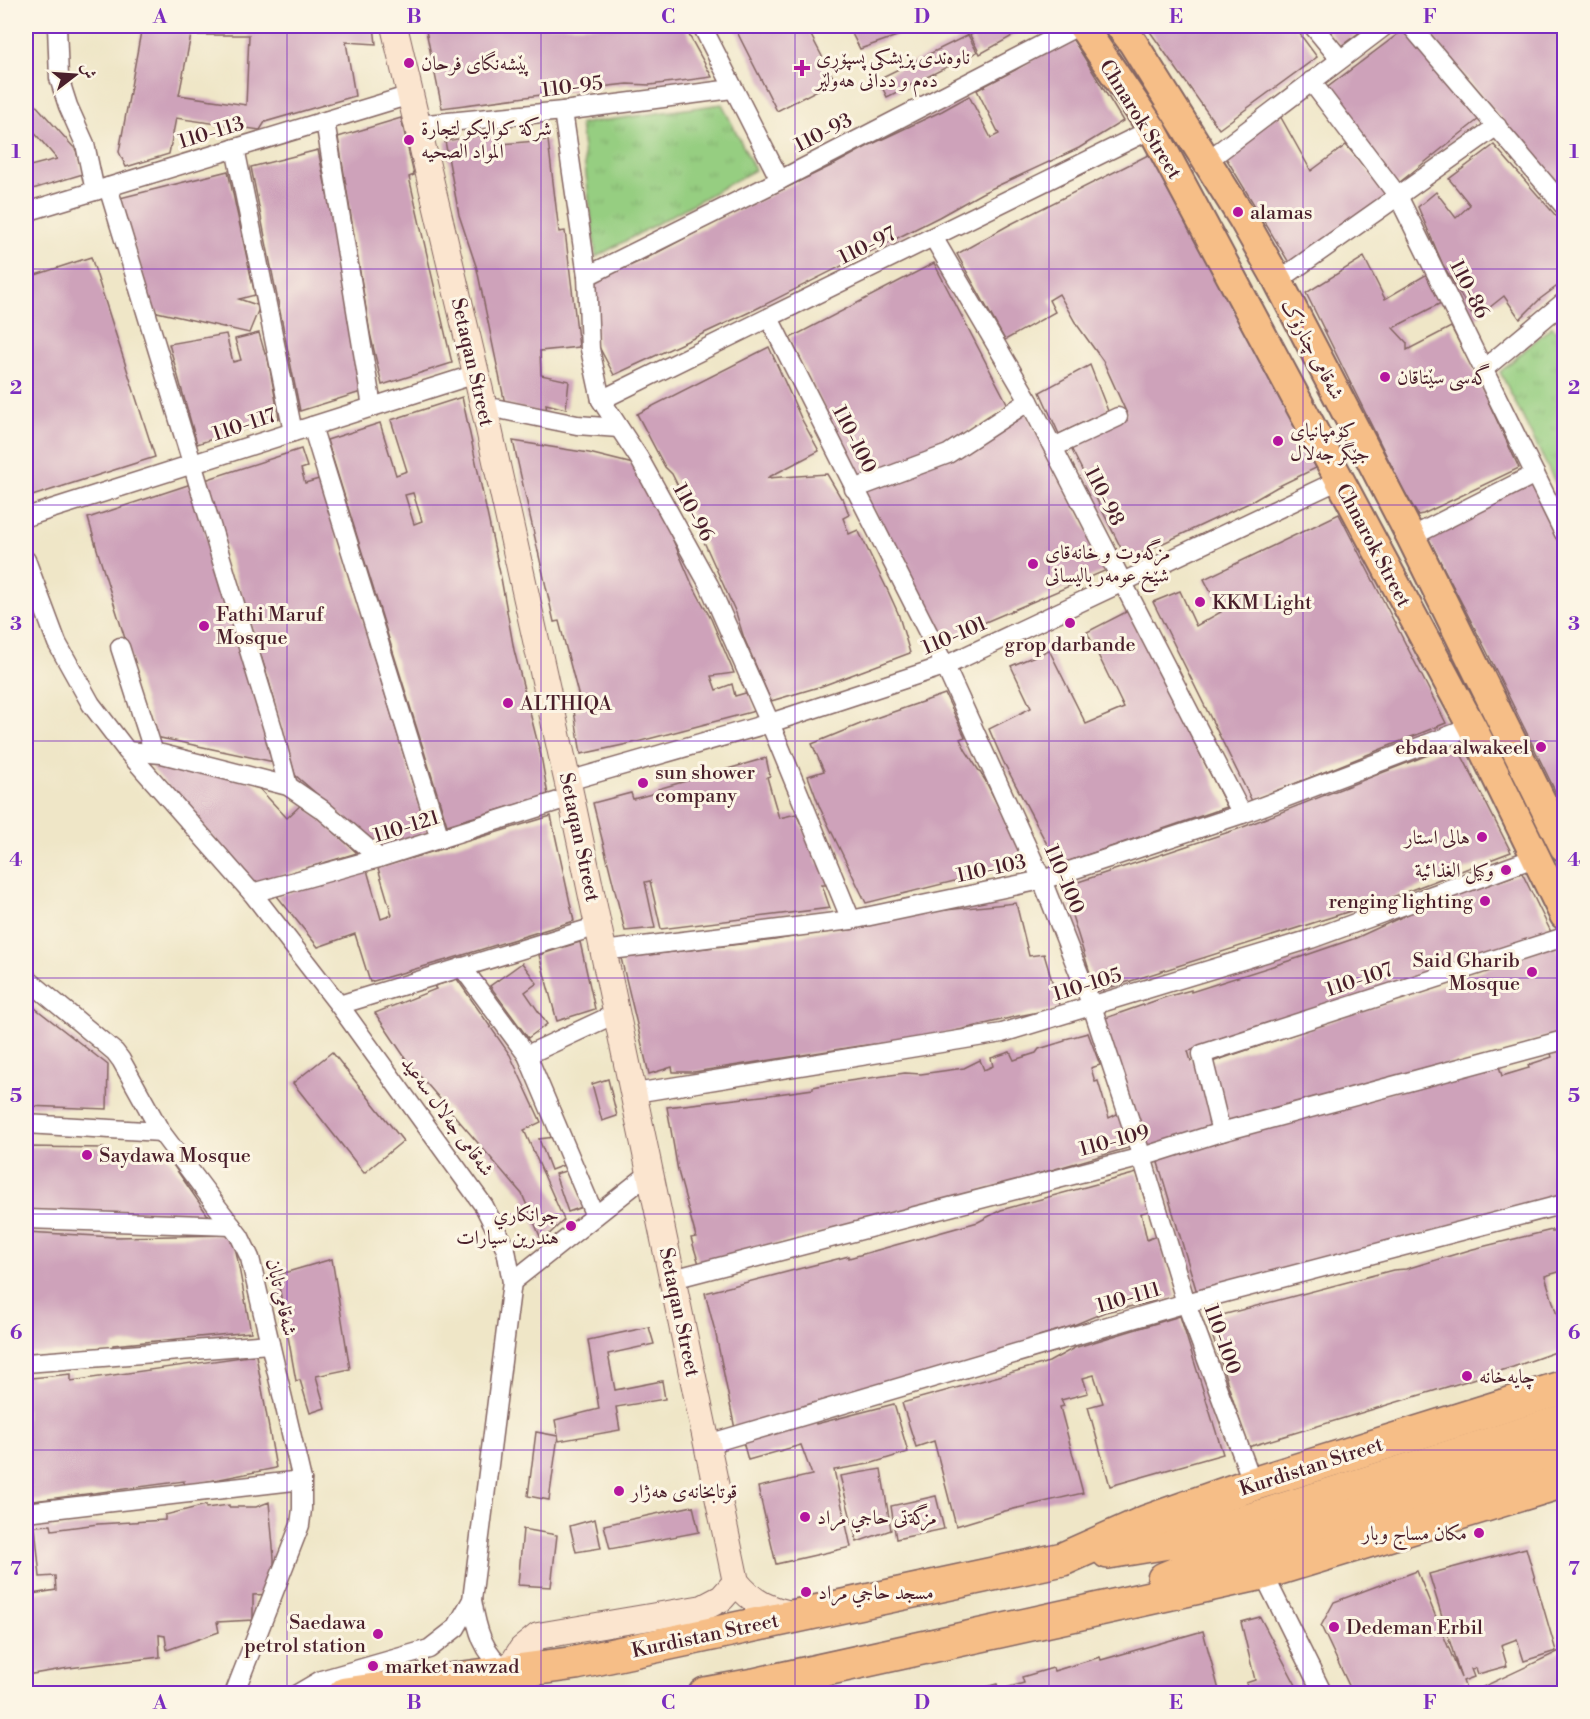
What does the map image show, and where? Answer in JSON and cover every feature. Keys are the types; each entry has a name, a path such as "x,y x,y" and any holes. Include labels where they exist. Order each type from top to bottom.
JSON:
{"highway":[{"name":"Kurdistan Street","path":"1063,1559 1146,1522 1253,1484 1564,1387"},
{"name":"Kurdistan Street","path":"345,1694 442,1688 524,1677 576,1663 1063,1559 1193,1538 1564,1421"},
{"path":"1082,1613 1209,1560 1564,1448"},
{"path":"705,1694 754,1690 1263,1573 1564,1481"}],"main road":[{"name":"Setaqan Street","path":"394,26 477,374 570,789 736,1582"},
{"name":"Chnarok Street","path":"1082,26 1152,129 1472,727 1564,915"},
{"name":"شەقامی چنارۆک","path":"1120,26 1133,43 1243,219 1278,281 1411,537 1564,847"},
{"path":"524,1677 522,1649 538,1636 703,1608 722,1598 736,1582 759,1604 796,1615"}],"street":[{"path":"57,26 59,78 102,189 193,464 288,786"},
{"path":"702,26 780,180"},
{"name":"110-93","path":"587,276 780,180 1078,26"},
{"path":"1313,26 1340,59"},
{"path":"1207,161 1385,26"},
{"path":"1411,26 1564,206"},
{"name":"110-86","path":"1311,81 1398,196 1485,368 1564,532"},
{"name":"110-95","path":"417,125 563,111 732,89"},
{"name":"110-113","path":"26,212 410,95"},
{"name":"110-96","path":"563,111 587,276 590,349 601,400 639,458 709,585 770,723 851,920"},
{"path":"325,121 372,407"},
{"path":"1278,281 1497,126"},
{"name":"110-97","path":"601,400 1152,129"},
{"path":"235,148 293,432"},
{"name":"110-98","path":"933,237 1054,447 1242,814"},
{"path":"1485,368 1561,312"},
{"name":"110-100","path":"769,318 945,666 1042,880 1092,1006 1142,1157 1186,1303 1253,1484"},
{"name":"110-117","path":"26,517 477,374"},
{"path":"854,489 948,454 1029,401"},
{"path":"484,406 577,425 619,428"},
{"path":"1054,447 1118,417"},
{"path":"312,426 440,839"},
{"path":"1411,537 1535,474"},
{"name":"110-101","path":"570,789 945,666 1339,480"},
{"name":"شەقامی جەلال سەعید","path":"26,560 57,643 92,704 127,751 252,893 339,1005 484,1206 506,1250 512,1282 472,1600 456,1629 429,1649 321,1680 297,1694"},
{"path":"120,647 154,753"},
{"name":"110-103","path":"603,951 851,920 1042,880 1242,814 1472,727"},
{"path":"127,751 154,753 288,786 323,810 379,858"},
{"name":"110-121","path":"252,893 440,839 570,789"},
{"name":"110-105","path":"635,1093 1002,1033 1311,939 1537,857"},
{"path":"339,1005 598,926"},
{"name":"110-107","path":"1221,1132 1202,1054 1564,937"},
{"path":"462,967 527,1055 595,1215"},
{"name":"شەقامی تابان","path":"26,978 115,1052 127,1069 161,1132 232,1226 250,1257 302,1480 302,1509 300,1525 234,1694"},
{"path":"527,1055 617,1012"},
{"name":"110-109","path":"673,1279 1142,1157 1221,1132 1564,1040"},
{"path":"26,1124 161,1132"},
{"path":"512,1282 651,1172"},
{"name":"110-111","path":"708,1444 1186,1303 1564,1204"},
{"path":"26,1219 232,1226"},
{"path":"26,1363 270,1344"},
{"path":"26,1512 302,1480"},
{"path":"1263,1573 1323,1694"},
{"path":"472,1600 477,1629 496,1663 524,1677"}],"green space":[{"path":"722,104 755,170 596,257 580,124"},
{"path":"1552,326 1564,340 1564,500 1500,372"}],"building":[{"path":"142,26 374,26 376,44 346,42 355,96 265,122 260,130 176,118 169,154 126,167 119,152","holes":["191,35 249,35 246,105 179,95"]},
{"path":"425,26 684,26 712,77 650,85 609,86 442,108"},
{"path":"734,26 806,26 835,81 777,111"},
{"path":"848,26 925,26 860,49"},
{"path":"988,26 1012,26 1016,34 980,54 970,35"},
{"path":"1146,26 1294,26 1317,57 1219,129"},
{"path":"1325,26 1368,26 1341,46"},
{"path":"1423,26 1560,26 1564,31 1564,193"},
{"path":"1406,28 1479,119 1395,186 1320,93"},
{"path":"968,35 977,52 887,97 878,79"},
{"path":"1071,36 1123,121 1079,148 982,193 754,310 614,375 597,343 593,282 645,259 969,96 991,138 999,134 977,90"},
{"path":"26,94 76,150 83,174 26,191 26,167 57,159 26,123"},
{"path":"1279,114 1311,171 1346,145 1389,196 1291,266 1223,153"},
{"path":"401,118 414,175 409,177 452,363 382,385 370,333 338,137"},
{"path":"500,132 501,144 548,140 559,232 565,231 579,347 540,351 541,375 569,381 566,409 546,404 547,415 505,404 477,269 459,215 445,141"},
{"path":"1494,145 1564,225 1564,281 1540,299 1520,319 1504,296 1475,319 1443,265 1418,207 1436,192 1456,218 1470,205 1449,179"},
{"path":"318,150 338,246 361,392 300,411 251,167"},
{"path":"1150,154 1280,392 1316,468 1251,502 1127,560 1069,444 1127,414 1103,361 1075,322 1059,294 1049,300 1055,312 1005,340 957,254 1009,225"},
{"path":"228,171 255,295 239,299 260,306 249,333 153,311 120,198"},
{"path":"91,257 155,457 29,497 26,485 26,278"},
{"path":"1364,257 1385,299 1429,273 1443,302 1393,328 1407,343 1407,350 1451,327 1519,468 1423,514 1418,515 1403,489 1306,293"},
{"path":"934,263 1008,405 974,426 943,450 860,481 790,338"},
{"path":"259,333 265,354 267,353 279,418 197,444 169,344 226,334 233,362 241,360 235,339"},
{"path":"769,347 801,418 819,451 767,478 827,474 843,498 849,515 843,518 849,534 858,530 888,591 898,613 910,653 822,686 771,701 744,638 736,613 687,504 637,414"},
{"path":"1090,365 1108,411 1059,434 1040,392"},
{"path":"462,397 514,650 541,756 548,795 447,825 327,440 380,423 396,475 407,471 391,420","holes":["413,493 422,521 414,524 405,495"]},
{"path":"1025,410 1107,570 941,641 863,489"},
{"path":"513,441 589,453 641,466 692,584 711,619 734,673 711,676 716,690 732,684 735,696 749,692 755,711 581,754 574,711 582,709 559,621 554,622"},
{"path":"301,449 307,467 301,469 305,483 319,479 428,833 380,849 295,775 268,678 205,480"},
{"path":"1533,479 1564,544 1563,807 1426,534"},
{"path":"191,484 274,762 156,737 99,556 88,518"},
{"path":"1339,514 1446,723 1252,801 1153,602 1180,591 1196,626 1221,612 1204,579"},
{"path":"1128,611 1227,807 1058,865 1003,761 989,729 1031,708 1011,666 1049,650 1086,724 1124,708 1087,632"},
{"path":"945,694 965,737 960,739 985,780 1027,863 866,903 820,808 808,776 824,771 812,744 870,720"},
{"path":"1456,744 1511,852 1382,901 1096,992 1063,887 1238,829"},
{"path":"766,758 770,776 767,777 779,818 796,814 818,864 824,864 830,885 822,885 830,908 661,929 650,881 645,882 655,928 625,931 593,803 631,793 633,799 659,792 658,789"},
{"path":"147,762 167,762 253,782 287,818 303,803 357,853 253,884"},
{"path":"551,816 574,921 450,959 370,982 355,934 318,947 277,896 367,870 381,919 392,915 378,868"},
{"path":"1522,873 1552,934 1213,1045 1188,1051 1191,1061 1201,1058 1217,1128 1148,1150 1100,1020 1356,938 1417,910"},
{"path":"1016,903 1029,956 1044,954 1060,1008 926,1038 694,1072 673,1072 672,1067 649,1074 621,958 775,940 935,911"},
{"path":"580,942 595,1009 557,1021 539,955"},
{"path":"1555,943 1564,963 1564,1032 1222,1126 1206,1064 1421,993"},
{"path":"522,963 537,983 525,992 547,1024 528,1038 490,986"},
{"path":"457,979 510,1055 541,1122 524,1130 564,1220 542,1241 522,1194 408,1062 375,1013 436,989 434,986"},
{"path":"26,1001 108,1065 107,1109 26,1106"},
{"path":"1088,1033 1100,1065 1091,1068 1095,1082 1098,1081 1109,1118 1123,1111 1131,1147 972,1193 699,1264 691,1238 696,1237 678,1171 667,1107 813,1089 813,1087 835,1083 905,1073 921,1074 964,1068 980,1060 984,1070 993,1066 991,1058 1010,1052 1014,1060 1036,1053 1039,1049 1065,1041 1065,1039"},
{"path":"1564,1049 1564,1196 1198,1296 1156,1156 1498,1063 1502,1076 1529,1068 1528,1065 1552,1057 1551,1053"},
{"path":"332,1052 403,1141 364,1173 293,1083"},
{"path":"608,1079 617,1116 602,1121 592,1084"},
{"path":"555,1137 564,1165 551,1170 539,1139"},
{"path":"26,1147 104,1148 104,1155 167,1156 209,1217 26,1213"},
{"path":"569,1170 582,1207 568,1212 555,1174"},
{"path":"1137,1173 1146,1203 1152,1201 1153,1210 1141,1213 1147,1240 1158,1235 1175,1297 1105,1312 1039,1336 1029,1349 735,1429 705,1293 849,1256 849,1258 978,1222 1001,1210"},
{"path":"1552,1230 1552,1232 1564,1230 1564,1280 1562,1271 1545,1276 1564,1338 1564,1349 1513,1367 1248,1447 1207,1319 1393,1270 1406,1269 1473,1249"},
{"path":"26,1232 115,1237 233,1235 251,1332 113,1345 112,1351 26,1353"},
{"path":"332,1259 350,1369 316,1376 325,1408 310,1413 300,1380 296,1381 277,1275"},
{"path":"1180,1316 1223,1454 1110,1486 1088,1407 1103,1403 1094,1375 1083,1378 1088,1393 1061,1400 1064,1406 1060,1407 1083,1493 1005,1511 956,1526 934,1441 916,1447 902,1403 1049,1362 1074,1348"},
{"path":"649,1327 654,1344 608,1354 615,1390 662,1381 665,1399 616,1407 620,1430 559,1441 555,1420 599,1409 588,1340"},
{"path":"256,1355 276,1468 184,1486 184,1481 26,1502 26,1376 30,1375 31,1378 71,1374 71,1381"},
{"path":"894,1404 908,1452 869,1464 834,1470 851,1547 776,1564 758,1487 812,1475 801,1445 748,1460 742,1438 815,1418 816,1424"},
{"path":"536,1432 558,1436 549,1500 528,1496"},
{"path":"881,1469 891,1530 857,1542 840,1476"},
{"path":"936,1496 944,1529 896,1539 891,1506"},
{"path":"269,1502 274,1558 274,1594 253,1595 253,1620 217,1622 219,1632 167,1650 165,1636 159,1635 160,1657 26,1675 26,1595 56,1590 55,1576 40,1577 35,1526 51,1525 52,1530 98,1524 165,1520 165,1515 206,1505 206,1508 229,1505 229,1507 256,1507"},
{"path":"693,1506 699,1532 610,1549 604,1525"},
{"path":"595,1519 601,1548 576,1552 570,1526"},
{"path":"523,1529 557,1535 551,1587 518,1585"},
{"path":"1526,1548 1556,1651 1524,1661 1517,1639 1501,1645 1507,1666 1478,1674 1476,1668 1471,1669 1474,1677 1463,1681 1468,1694 1353,1694 1321,1626 1334,1602 1417,1571 1461,1678 1429,1574"},
{"path":"1260,1617 1297,1687 1272,1694 1249,1694 1246,1683 1255,1680 1241,1622"},
{"path":"1203,1631 1220,1694 972,1694 971,1691 997,1684 999,1690 1024,1683 1022,1677 1053,1668 1054,1671 1100,1657 1101,1660"},
{"path":"1564,1649 1564,1694 1473,1694 1472,1692"}],"place":[{"name":"پێشەنگای فرحان","path":"409,63"},
{"name":"ناوەندی پزیشکی پسپۆڕی دەم و ددانی هەولێر","path":"802,68"},
{"name":"شركة كواليكو لتجارة المواد الصحيه","path":"409,140"},
{"name":"alamas","path":"1238,212"},
{"name":"گەسی سێتاقان","path":"1385,377"},
{"name":"کۆمپانیای جێگر جەلال","path":"1278,441"},
{"name":"مزگەوت و خانەقای شێخ عومەر بالیسانی","path":"1033,564"},
{"name":"KKM Light","path":"1200,602"},
{"name":"grop darbande","path":"1070,623"},
{"name":"Fathi Maruf Mosque","path":"204,626"},
{"name":"ALTHIQA","path":"508,703"},
{"name":"ebdaa alwakeel","path":"1541,747"},
{"name":"sun shower company","path":"643,783"},
{"name":"هالی استار","path":"1482,837"},
{"name":"وكيل الغذائية","path":"1506,870"},
{"name":"renging lighting","path":"1485,901"},
{"name":"Said Gharib Mosque","path":"1532,972"},
{"name":"Saydawa Mosque","path":"87,1155"},
{"name":"جوانكاري هندرين سيارات","path":"571,1226"},
{"name":"چایەخانە","path":"1467,1376"},
{"name":"قوتابخانەی هەژار","path":"619,1491"},
{"name":"مزگةتی حاجي مراد","path":"805,1517"},
{"name":"مكان مساج وبار","path":"1479,1533"},
{"name":"مسجد حاجي مراد","path":"806,1592"},
{"name":"Dedeman Erbil","path":"1334,1627"},
{"name":"Saedawa petrol station","path":"378,1634"},
{"name":"market nawzad","path":"373,1666"}]}
